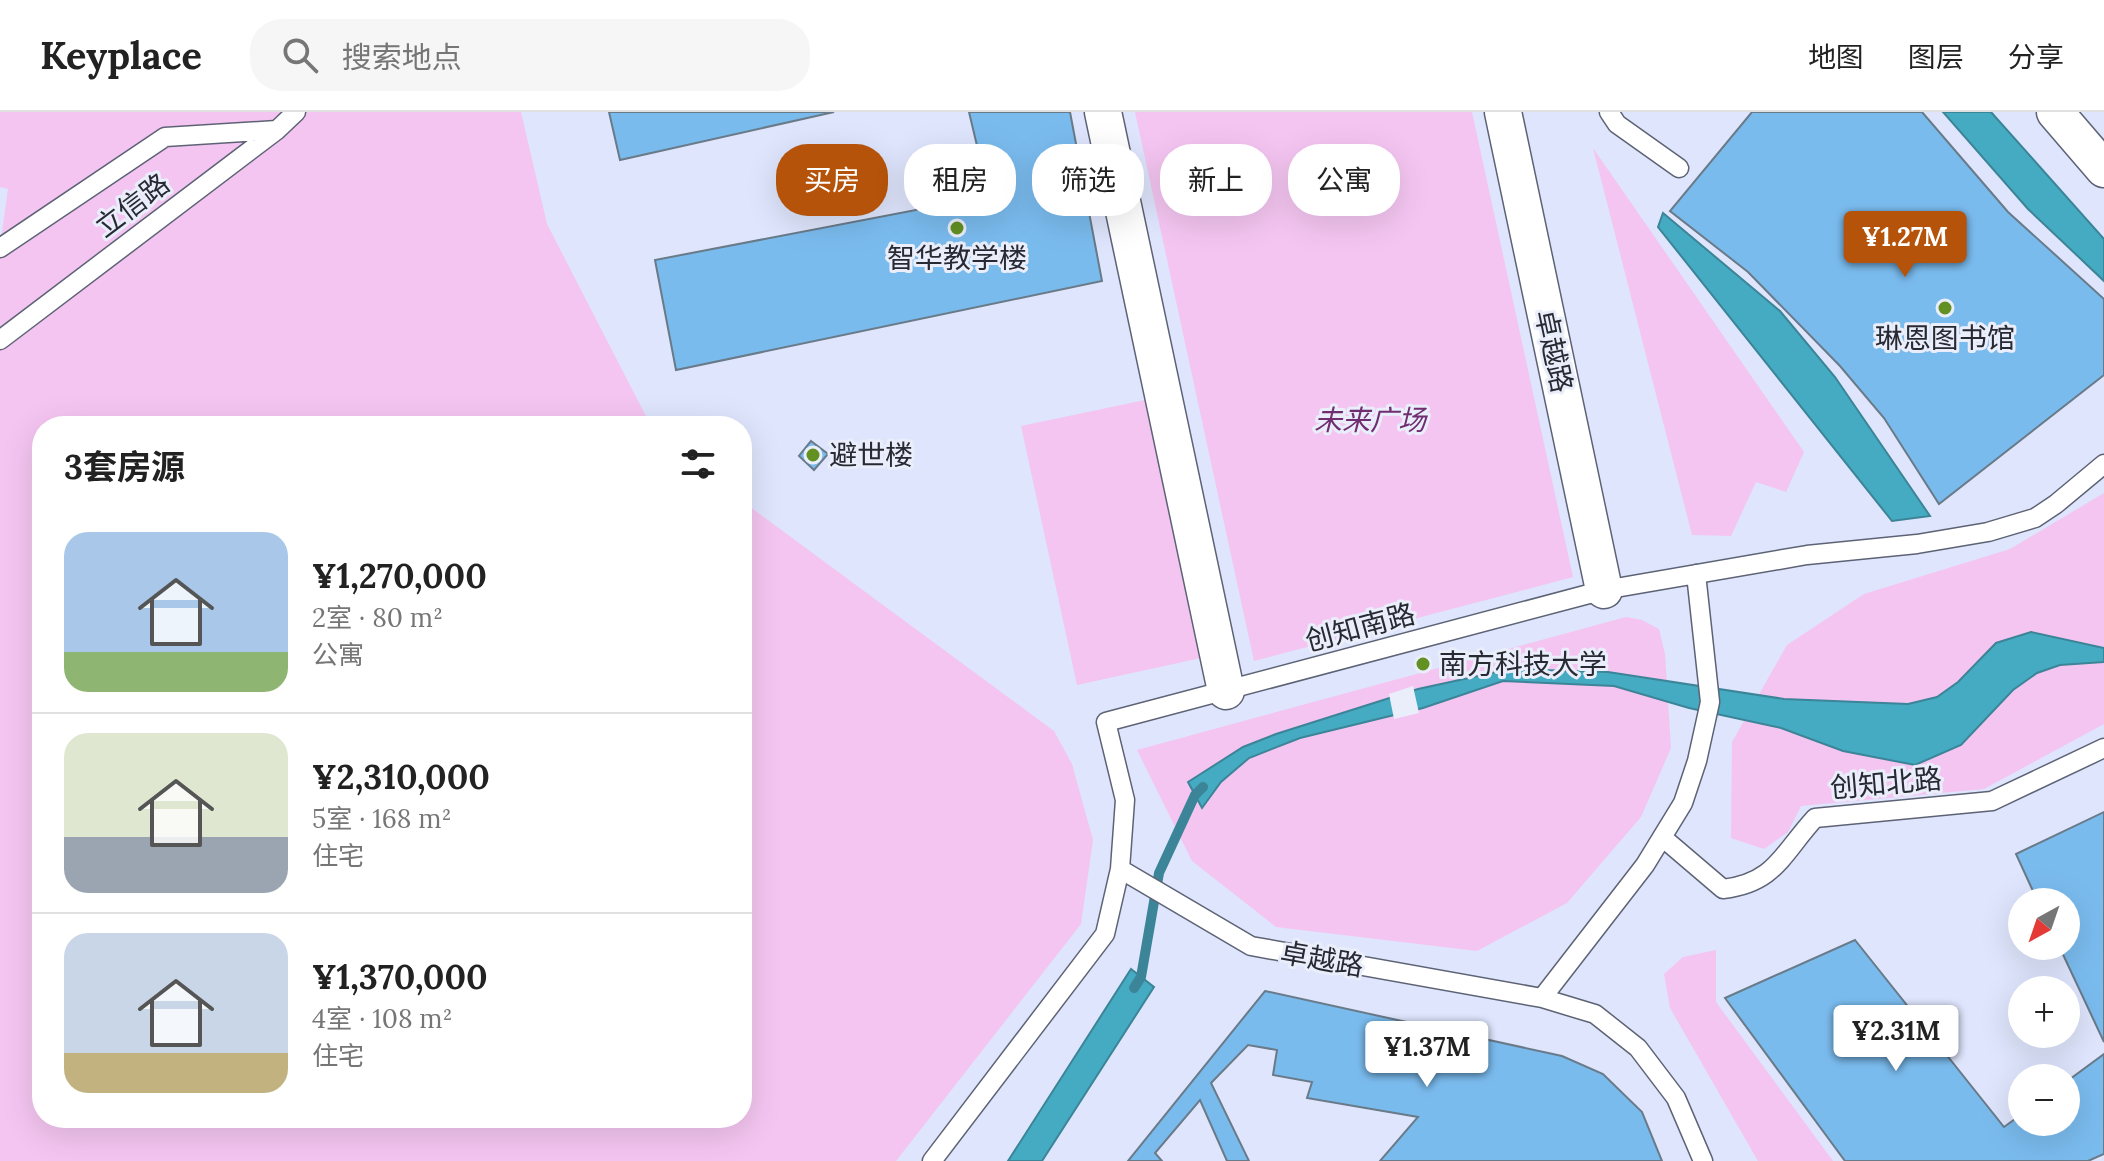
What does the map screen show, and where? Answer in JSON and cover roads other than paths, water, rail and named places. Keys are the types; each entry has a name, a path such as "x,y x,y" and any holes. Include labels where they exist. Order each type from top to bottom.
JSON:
{"street":[{"path":"1103,112 1226,691"},
{"name":"卓越路","path":"1503,112 1604,590"},
{"path":"2055,112 2104,169"}],"lane":[{"name":"立信路","path":"0,340 277,130 296,112"},
{"path":"1609,112 1617,124 1679,168"},
{"path":"0,248 165,137 277,130"},
{"name":"创知南路","path":"932,1161 1105,934 1120,869 1125,800 1106,722 1604,590 1807,555 1917,544 1988,532 2035,518 2104,464"},
{"path":"1542,998 1645,865 1683,803 1697,761 1710,702 1696,574"},
{"name":"创知北路","path":"1662,837 1723,889 1745,886 1765,878 1815,818 1992,801 2104,748"},
{"name":"卓越路","path":"1120,869 1251,946 1542,998 1595,1014 1638,1048 1676,1098 1703,1161"}],"water":[{"path":"1943,112 1991,112 2104,239 2104,281 2028,209"},
{"path":"1663,213 1780,311 1835,377 1930,516 1892,521 1658,227"},
{"path":"2031,632 2104,648 2104,662 2060,665 2037,673 2013,690 1961,745 1915,765 1843,751 1781,728 1689,708 1614,686 1503,681 1423,708 1300,738 1249,758 1221,782 1202,808 1188,782 1243,747 1276,734 1418,689 1510,669 1608,672 1784,699 1908,704 1937,697 1958,682 1996,643"},
{"path":"1131,969 1154,987 1042,1161 1008,1161"}],"waterway":[{"path":"1134,988 1141,977 1159,873 1195,795 1203,787"}],"place":[{"name":"智华教学楼","path":"957,228"},
{"name":"琳恩图书馆","path":"1945,308"},
{"name":"避世楼","path":"813,455"},
{"name":"南方科技大学","path":"1423,664"}],"park label":[{"name":"未来广场","path":"1370,420"}]}
